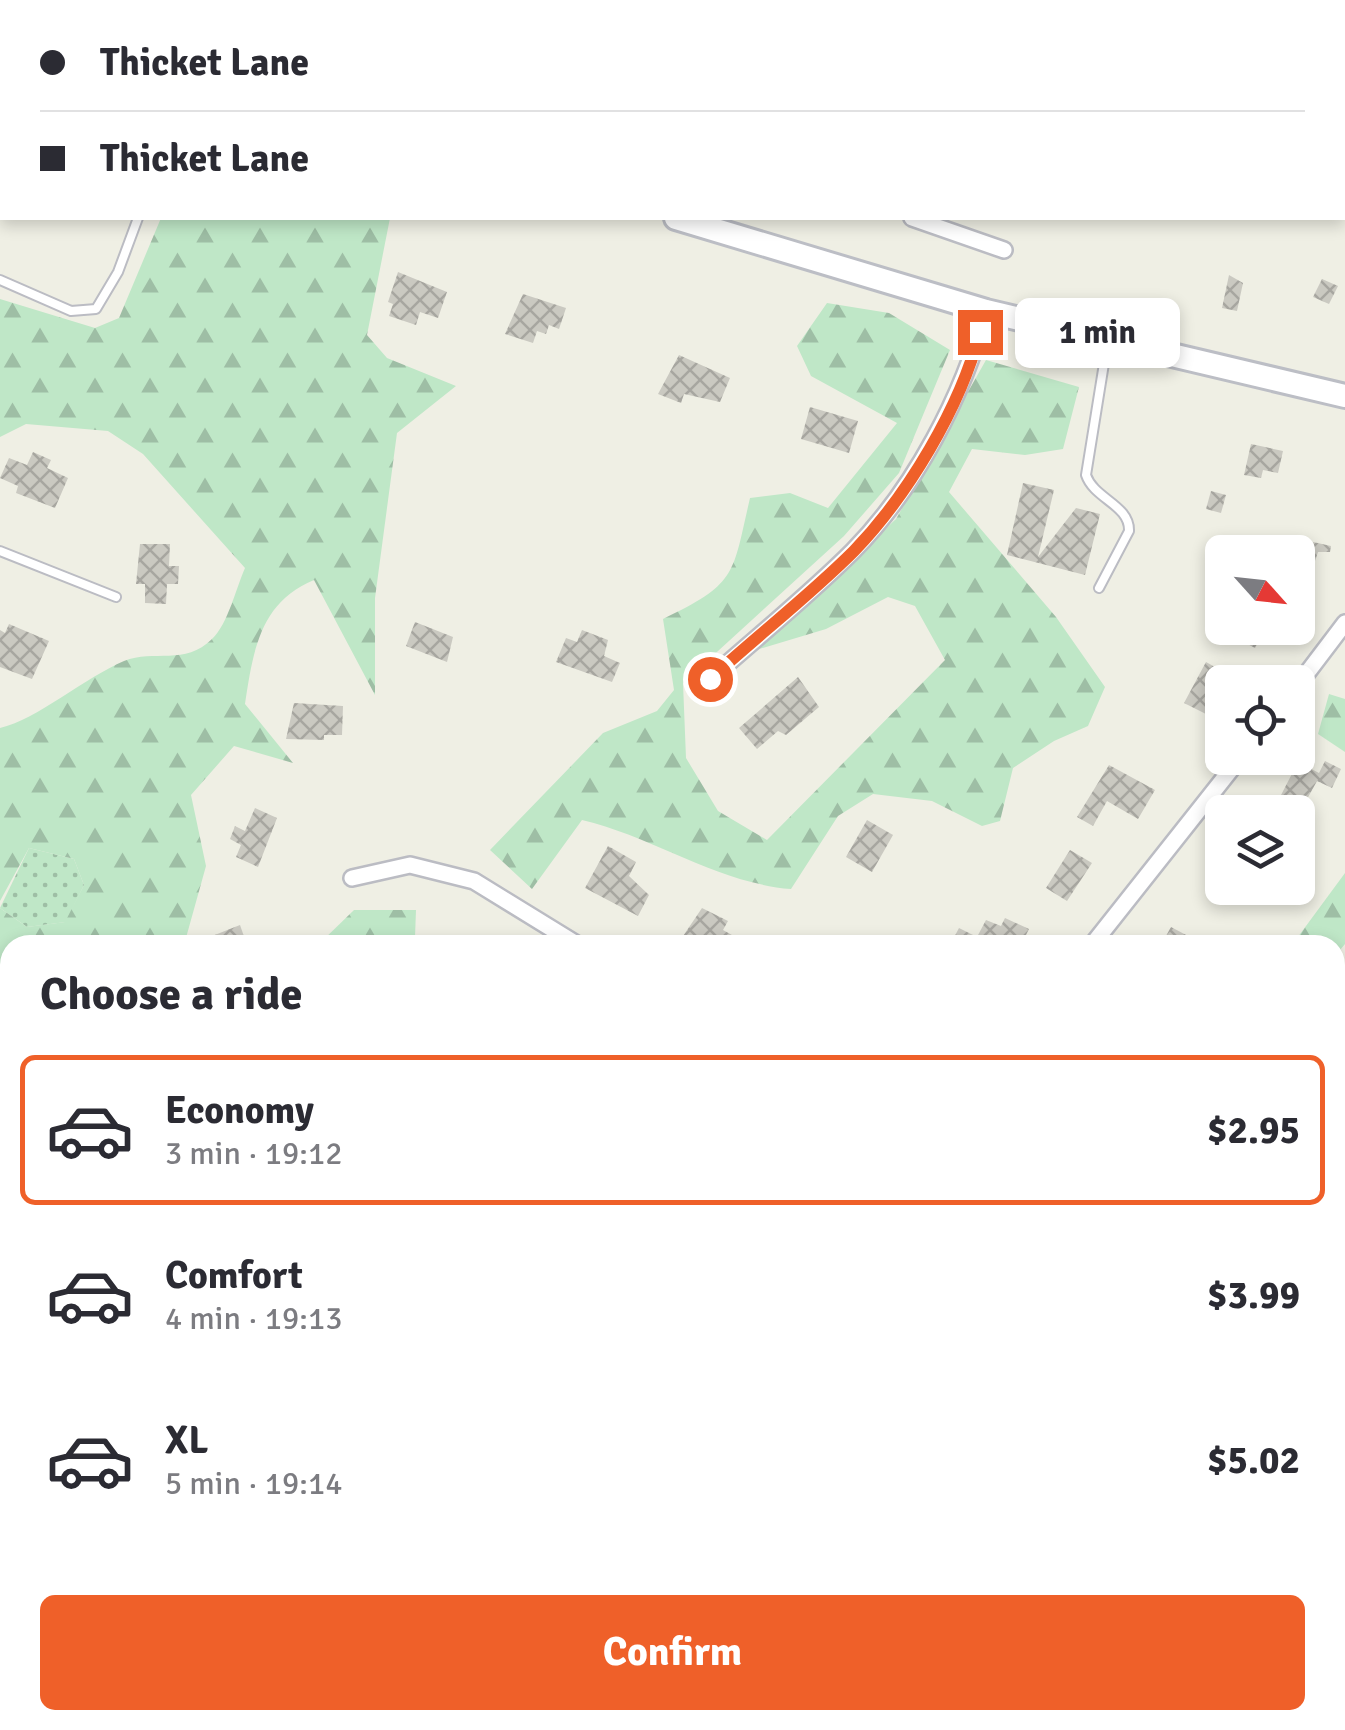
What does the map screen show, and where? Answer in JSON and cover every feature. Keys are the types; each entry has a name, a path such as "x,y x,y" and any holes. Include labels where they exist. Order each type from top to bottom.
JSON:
{"main road":[{"path":"683,220 986,311 1345,396"}],"street":[{"path":"918,220 1004,250"},
{"path":"710,679 855,550 899,493 938,430 975,353 986,311"},
{"path":"1313,665 1345,623"},
{"path":"1100,935 1227,775"},
{"path":"352,878 410,865 474,881 562,935"}],"lane":[{"path":"0,280 70,310 96,310 118,272 137,220"},
{"path":"1100,588 1129,532 1125,515 1090,487 1086,475 1108,341"},
{"path":"0,551 116,597"}],"green space":[{"path":"160,220 390,220 367,335 387,358 456,386 397,433 375,598 375,695 314,580 282,601 262,630 245,704 293,763 234,746 191,795 206,866 187,935 0,935 0,908 27,927 65,922 84,885 74,859 29,848 0,901 0,728 29,716 124,661 180,655 202,647 223,624 245,568 143,454 108,431 26,424 0,437 0,299 95,328 119,318"},
{"path":"827,303 889,313 950,350 899,473 844,536 683,683 686,758 718,811 767,840 945,660 915,606 888,597 826,629 756,650 896,519 986,360 1079,387 1063,449 1025,455 972,449 949,492 1056,617 1105,687 1088,726 1054,741 1013,768 1000,821 982,826 932,801 873,794 838,816 791,889 737,878 582,820 532,889 490,850 603,733 657,711 674,690 663,619 706,596 728,574 750,498 790,493 828,508 897,423 811,376 797,346"},
{"path":"1329,694 1345,699 1345,752 1318,734"},
{"path":"29,848 74,859 84,885 66,922 27,927 0,908"},
{"path":"1345,873 1345,935 1299,935"},
{"path":"354,910 416,910 415,935 328,935"}],"building":[{"path":"398,272 447,292 438,318 420,312 416,325 389,316 393,304 388,302"},
{"path":"1229,275 1243,283 1237,311 1222,308"},
{"path":"1322,279 1338,286 1329,304 1313,297"},
{"path":"523,294 566,308 559,329 549,325 546,334 537,331 533,343 505,334"},
{"path":"679,355 730,378 720,402 684,394 681,403 658,394"},
{"path":"810,407 858,421 849,453 801,439"},
{"path":"1251,444 1283,451 1278,473 1263,470 1261,478 1244,475"},
{"path":"33,452 51,460 47,468 68,478 55,508 16,493 18,486 0,478 9,458 27,465"},
{"path":"1023,483 1054,490 1038,557 1076,508 1100,514 1085,575 1007,555"},
{"path":"1211,491 1226,495 1221,513 1206,509"},
{"path":"1315,542 1331,546 1330,552 1318,552 1315,561"},
{"path":"140,544 170,544 169,566 179,566 178,584 167,584 166,604 145,603 145,584 136,584"},
{"path":"415,622 453,637 447,662 406,646"},
{"path":"9,624 49,641 32,679 0,667 0,630 5,633"},
{"path":"582,630 608,640 604,656 620,663 612,682 556,662 566,638 577,642"},
{"path":"1206,662 1211,665 1205,665 1205,714 1184,703"},
{"path":"798,677 819,707 786,735 778,731 757,749 739,728"},
{"path":"294,703 343,706 342,735 324,735 324,740 286,739"},
{"path":"1325,761 1341,769 1332,788 1317,781 1309,795 1281,795 1291,775 1319,773"},
{"path":"1109,765 1155,790 1138,819 1107,801 1093,826 1077,817"},
{"path":"255,808 277,818 258,867 236,857 241,845 230,839 235,826 245,831"},
{"path":"867,820 893,835 872,872 846,857"},
{"path":"608,846 636,862 629,876 649,895 638,916 585,888"},
{"path":"1070,850 1092,863 1067,901 1046,888"},
{"path":"702,908 728,921 723,930 732,935 684,935"},
{"path":"1005,918 1029,929 1026,935 978,935 986,920 1001,926"},
{"path":"240,925 244,935 215,935"},
{"path":"1171,927 1186,935 1167,935"}],"route":[{"path":"710,679 855,550 899,493 938,430 975,353 980,332"}]}
